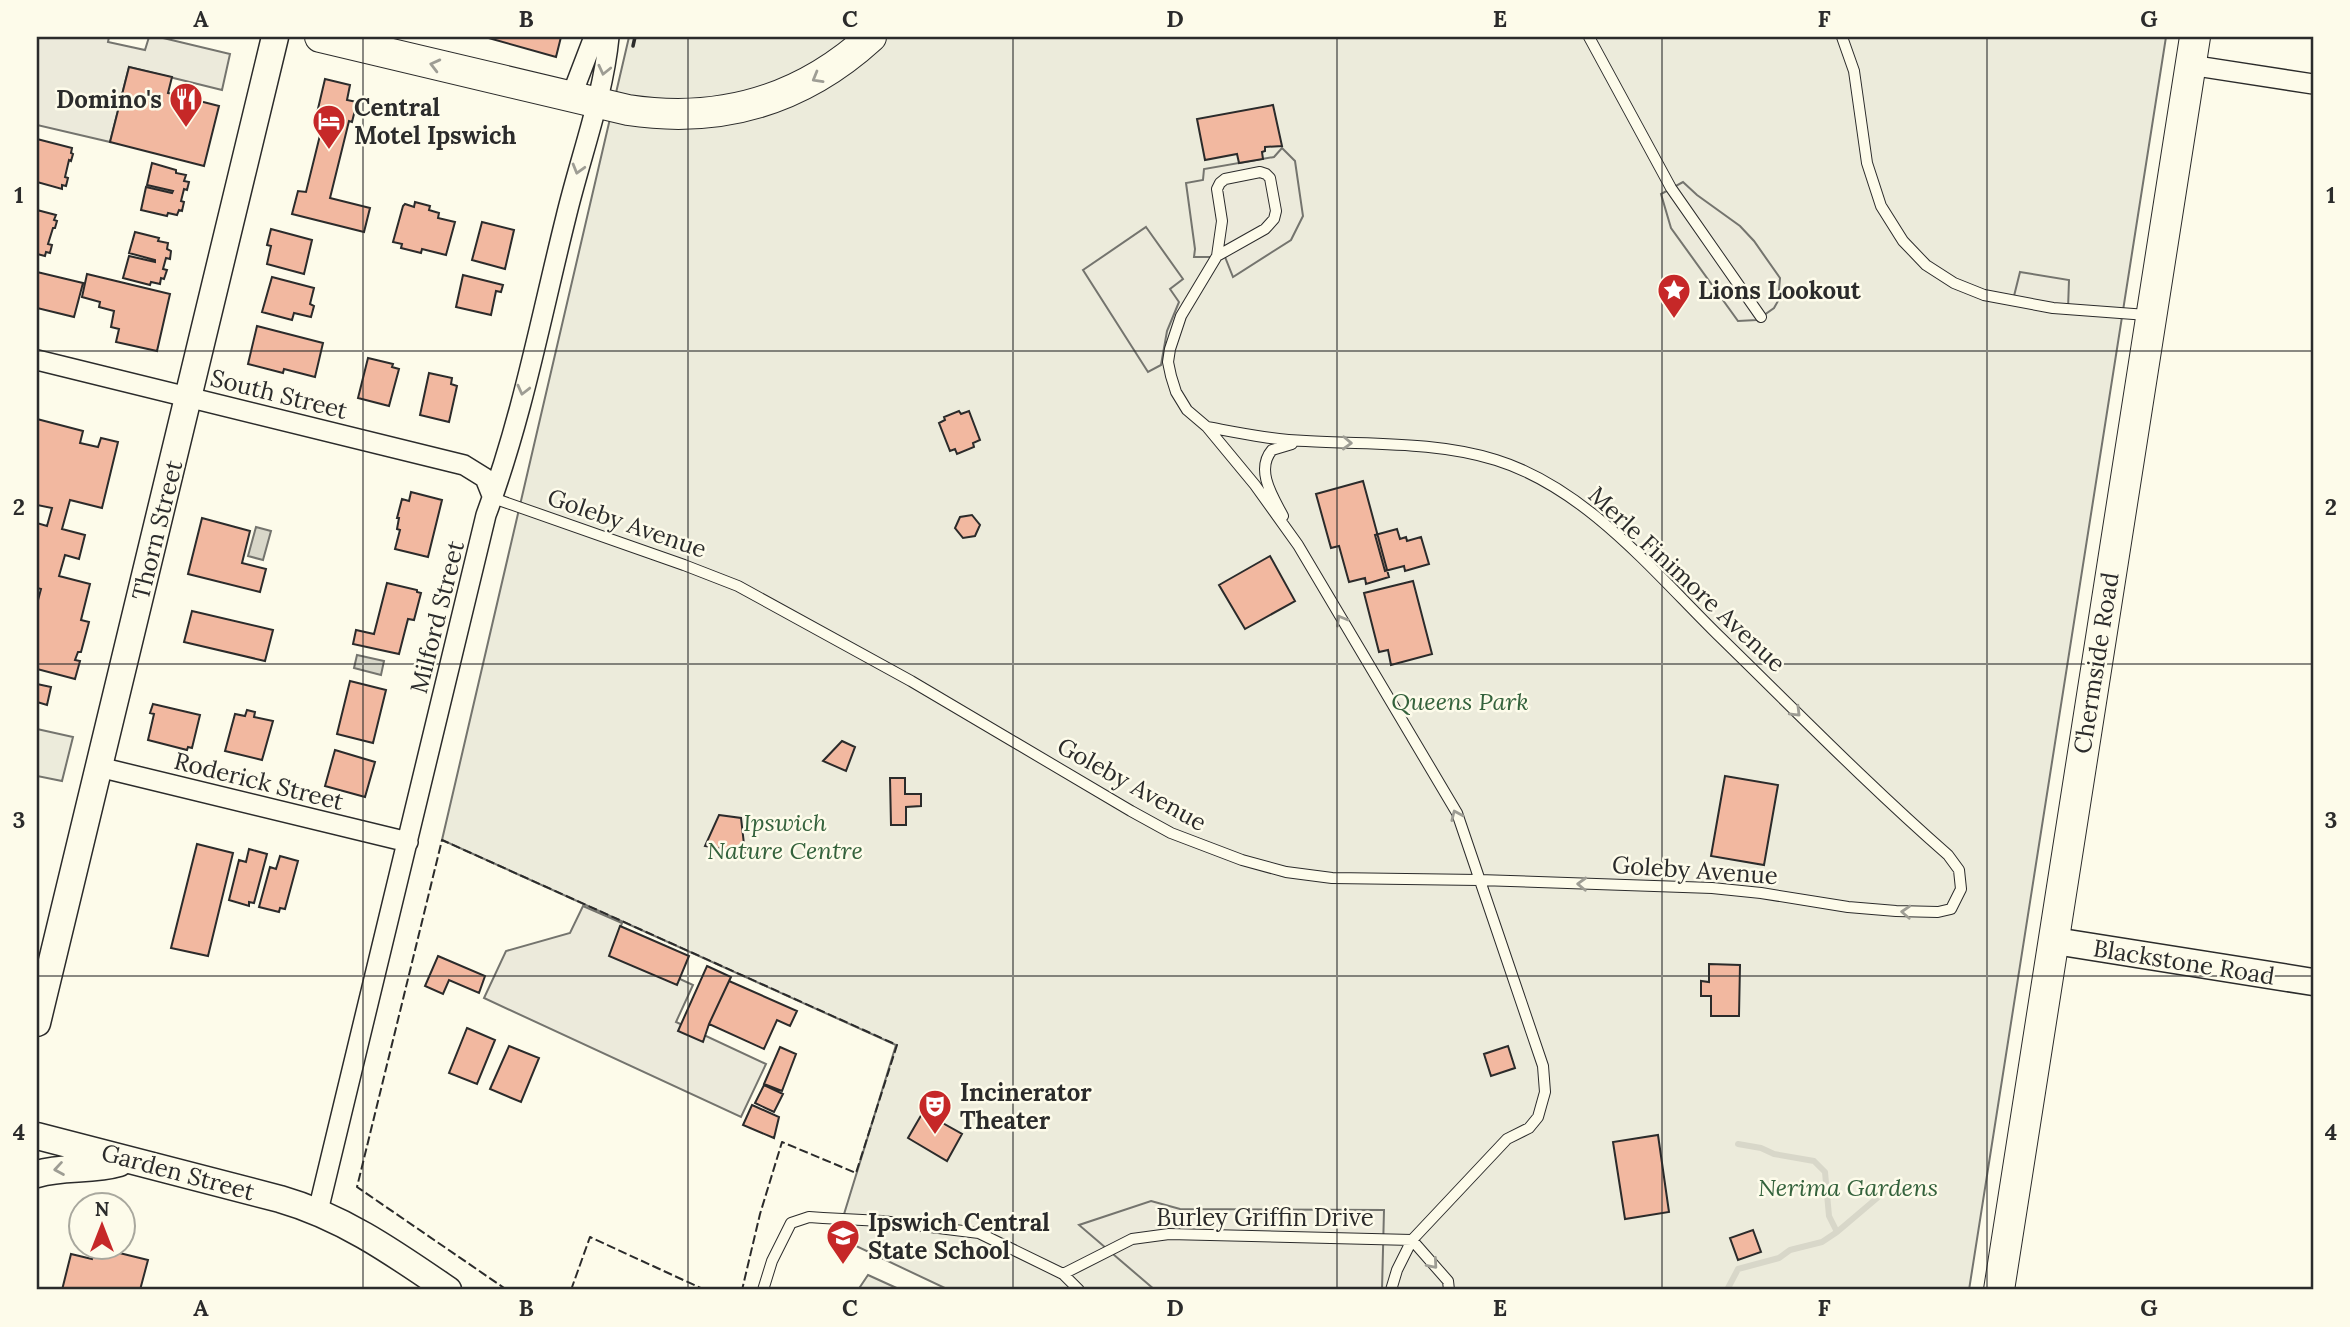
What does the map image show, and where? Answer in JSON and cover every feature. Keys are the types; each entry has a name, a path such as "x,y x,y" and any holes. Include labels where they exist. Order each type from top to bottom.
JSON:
{"main road":[{"name":"Thorn Street","path":"37,1023 275,37"},
{"path":"320,37 628,110 674,115 701,114 779,96 832,69 871,37"},
{"name":"Chermside Road","path":"1999,1290 2192,51"},
{"name":"Blackstone Road","path":"2055,941 2313,982"},
{"name":"Garden Street","path":"37,1136 318,1211 381,1244 434,1286"},
{"path":"37,1174 70,1167 102,1168 131,1160"}],"street":[{"name":"Milford Street","path":"318,1211 486,515 506,458 572,191 594,37"},
{"name":"Milford Street","path":"584,100 608,57 609,37"},
{"path":"2192,51 2313,84"},
{"name":"South Street","path":"37,360 464,465 485,478 493,498"},
{"name":"Roderick Street","path":"99,767 408,842"}],"lane":[{"path":"1589,37 1671,188 1761,317"},
{"path":"1842,37 1854,71 1867,163 1881,206 1903,241 1926,265 1954,284 1984,295 2053,308 2151,315"},
{"path":"1207,427 1187,410 1176,391 1168,362 1170,349 1181,316 1217,256 1222,221 1217,189 1220,183 1225,179 1260,172 1266,174 1270,178 1276,211 1274,219 1265,229 1217,256"},
{"name":"Merle Finimore Avenue","path":"1207,427 1304,441 1437,447 1516,467 1549,483 1609,528 1889,804 1948,855 1959,870 1961,889"},
{"name":"Merle Finimore Avenue","path":"1207,427 1255,485 1298,545"},
{"name":"Merle Finimore Avenue","path":"1304,441 1272,450 1266,459 1267,481 1298,545 1457,814 1543,1066 1545,1092 1538,1116 1529,1128 1507,1139 1412,1240 1391,1290"},
{"name":"Goleby Avenue","path":"493,498 710,574 760,597 911,681 1131,811 1205,847 1286,872 1332,878 1712,888 1848,907 1922,912 1951,909 1961,889"},
{"path":"763,1290 772,1261 791,1223 809,1217 882,1221 979,1233 1063,1275 1079,1290"},
{"name":"Burley Griffin Drive","path":"1063,1275 1132,1239 1169,1234 1412,1240"},
{"path":"1412,1240 1448,1281 1449,1290"}],"green space":[{"name":"Queens Park","path":"629,37 2166,37 1969,1290 949,1290 837,1237 896,1045 442,840"},
{"path":"37,729 73,737 62,781 37,776"},
{"path":"868,1275 901,1290 858,1290"}],"shaded area":[{"path":"37,37 109,37 108,42 145,50 149,37 159,37 230,54 222,90 129,67 110,142 37,125"},
{"path":"1282,148 1295,161 1303,216 1291,240 1233,277 1225,257 1194,257 1186,183 1203,180 1204,169 1274,157"},
{"path":"1683,182 1740,226 1780,278 1778,301 1774,308 1757,320 1738,321 1671,228 1661,194"},
{"path":"1146,227 1183,279 1170,289 1179,302 1167,331 1161,365 1148,372 1083,270"},
{"path":"2020,272 2069,280 2068,309 2013,300"},
{"path":"256,527 271,531 263,560 248,556"},
{"path":"357,655 384,661 381,675 354,668"},
{"path":"583,906 622,923 613,948 693,985 676,1022 766,1064 741,1117 484,998 506,951 570,933"},
{"path":"1151,1201 1180,1209 1384,1210 1382,1290 1155,1290 1079,1225"}],"building":[{"path":"485,37 561,37 556,57"},
{"path":"129,67 172,77 168,93 219,106 204,166 110,142"},
{"name":"Central Motel Ipswich","path":"325,79 350,85 347,100 357,102 352,122 349,121 330,198 370,208 364,232 292,214 298,191 306,192 325,115 317,113"},
{"path":"1273,105 1282,146 1265,147 1262,152 1263,159 1239,163 1237,154 1205,160 1197,119"},
{"path":"37,139 72,148 73,154 65,177 68,178 62,189 37,182"},
{"path":"152,163 186,175 184,181 189,182 181,201 184,202 182,211 179,210 177,215 168,213 167,216 141,210 146,187 172,193 173,191 147,185"},
{"path":"415,202 430,206 429,210 439,213 438,218 455,222 446,255 422,249 421,253 401,248 402,244 393,242 403,206 405,204 414,207"},
{"path":"37,210 56,215 54,220 57,221 48,244 52,245 50,253 46,252 45,256 37,254"},
{"path":"482,222 514,230 505,269 472,260"},
{"path":"271,229 312,240 304,274 267,264 271,246 267,245"},
{"path":"135,232 168,243 170,259 166,258 163,269 167,270 160,284 151,282 150,285 123,278 129,256 155,262 129,253"},
{"path":"37,272 83,283 74,317 37,308"},
{"path":"87,274 170,294 157,351 116,342 119,329 111,327 114,311 99,307 100,302 82,297"},
{"path":"463,275 503,285 501,292 496,291 491,315 456,307"},
{"path":"272,277 314,288 310,304 314,306 311,317 294,313 292,320 262,312"},
{"path":"257,326 323,343 315,377 284,369 283,373 248,364"},
{"path":"368,358 393,364 392,367 399,369 389,406 358,398"},
{"path":"429,373 452,378 451,384 457,386 449,422 420,415"},
{"path":"959,411 961,414 969,411 980,440 973,443 974,447 957,454 955,449 950,451 939,423 945,420 944,417"},
{"path":"37,419 83,431 80,443 98,447 101,438 118,442 102,508 70,500 62,529 85,535 79,559 65,555 59,576 90,584 81,620 89,622 81,652 78,652 75,660 80,661 75,679 37,669 37,604 41,589 37,588 37,523 47,526 52,508 37,505"},
{"path":"1363,481 1389,577 1366,584 1365,578 1349,582 1339,546 1331,548 1316,494"},
{"path":"411,492 442,500 428,557 395,549 400,530 397,529 397,518 402,499 409,501"},
{"path":"972,515 980,525 975,536 963,538 955,528 960,517"},
{"path":"202,518 250,531 242,563 266,569 260,592 188,574"},
{"path":"1397,529 1400,539 1406,537 1407,541 1421,537 1429,564 1405,571 1404,566 1385,571 1375,535"},
{"path":"1270,556 1295,601 1245,629 1219,585"},
{"path":"1413,581 1432,654 1391,665 1388,650 1379,652 1364,593"},
{"path":"387,583 421,593 414,620 408,619 399,654 353,644 356,630 374,634"},
{"path":"192,611 273,630 265,661 184,642"},
{"path":"350,681 386,690 373,743 337,734"},
{"path":"37,684 51,687 47,705 37,702"},
{"path":"153,704 200,715 192,748 188,747 187,750 148,740 154,714 150,713"},
{"path":"247,710 255,712 254,717 273,721 262,760 225,751 235,714 245,716"},
{"path":"842,741 855,747 846,771 823,761"},
{"path":"335,750 375,762 365,797 325,786"},
{"path":"1725,776 1778,785 1764,865 1711,856"},
{"path":"890,778 905,778 905,794 921,794 921,806 906,807 906,825 891,825"},
{"path":"719,815 741,818 745,853 705,846"},
{"path":"197,844 233,853 208,956 171,948"},
{"path":"249,849 267,854 254,903 249,902 249,906 229,900 239,860 246,862"},
{"path":"280,856 298,861 285,909 280,908 279,912 259,907 270,867 276,869"},
{"path":"620,926 689,956 677,985 609,956"},
{"path":"438,956 485,976 479,993 449,980 443,994 425,986"},
{"path":"1709,964 1740,965 1739,1016 1711,1016 1711,996 1701,996 1701,981 1709,982"},
{"path":"707,966 731,977 703,1042 678,1031"},
{"path":"729,981 797,1011 790,1026 777,1020 764,1049 709,1024"},
{"path":"467,1028 495,1040 477,1084 449,1073"},
{"path":"509,1046 539,1058 521,1102 490,1089"},
{"path":"1508,1046 1515,1068 1491,1076 1484,1054"},
{"path":"780,1047 796,1054 782,1091 764,1084"},
{"path":"764,1085 783,1094 774,1112 755,1103"},
{"path":"752,1105 779,1117 774,1138 743,1125"},
{"name":"Incinerator Theater","path":"923,1112 962,1134 947,1161 908,1138"},
{"path":"1658,1135 1669,1212 1625,1219 1613,1142"},
{"path":"1753,1230 1761,1252 1738,1260 1730,1238"},
{"path":"136,1257 148,1260 140,1290 62,1290 70,1260 136,1260"}],"waterway":[{"path":"1738,1144 1814,1161 1825,1172 1829,1216 1837,1232"},
{"path":"1727,1290 1738,1269 1779,1258 1790,1250 1822,1242 1883,1193"}],"fence":[{"path":"507,1290 357,1187 442,840 897,1045 856,1173 782,1142 760,1214 742,1290"},
{"path":"571,1290 590,1237 705,1290"}],"wall":[{"path":"633,46 635,37"}],"place":[{"name":"Domino's","path":"186,129"},
{"name":"Central Motel Ipswich","path":"329,151"},
{"name":"Lions Lookout","path":"1674,320"},
{"name":"Incinerator Theater","path":"935,1136"},
{"name":"Ipswich Central State School","path":"843,1266"}],"park label":[{"name":"Ipswich Nature Centre","path":"785,836"},
{"name":"Nerima Gardens","path":"1848,1187"}]}
